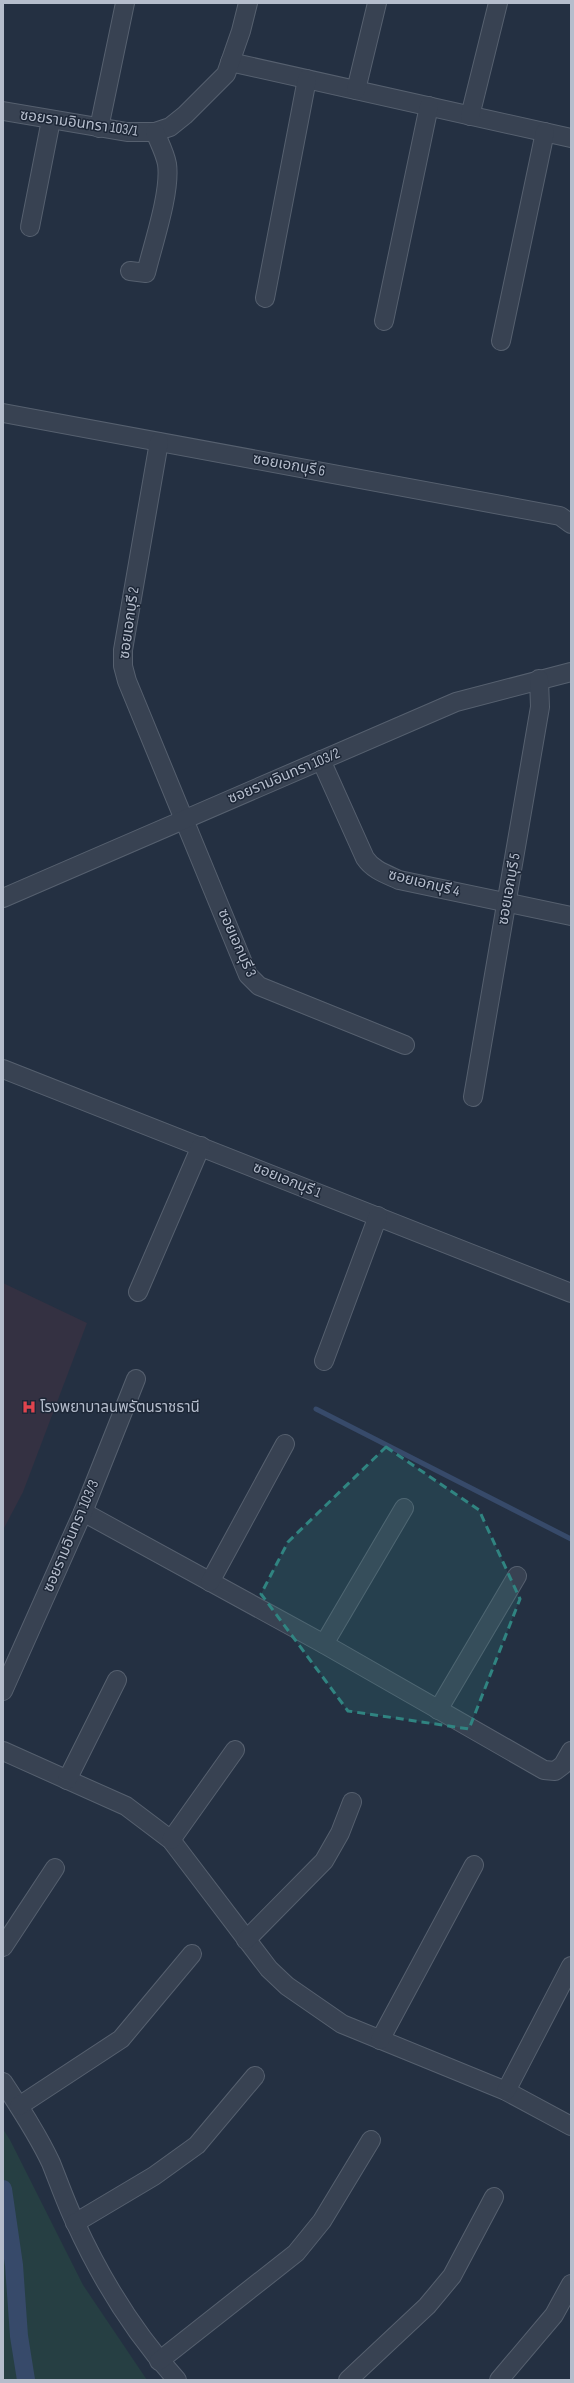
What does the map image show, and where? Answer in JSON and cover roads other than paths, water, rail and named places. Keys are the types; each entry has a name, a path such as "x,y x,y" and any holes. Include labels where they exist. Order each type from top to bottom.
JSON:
{"street":[{"path":"99,128 125,3"},
{"name":"ซอยรามอินทรา 103/1","path":"3,112 127,132 155,132 170,127 185,115 226,74 248,3"},
{"path":"356,90 377,3"},
{"path":"470,116 498,3"},
{"path":"230,62 571,138"},
{"path":"265,298 308,79"},
{"path":"384,321 429,106"},
{"path":"30,227 51,120"},
{"path":"130,271 146,274 163,199 167,176 167,163 155,132"},
{"path":"501,341 545,132"},
{"name":"ซอยเอกบุรี 6","path":"3,414 560,516 571,524"},
{"name":"ซอยเอกบุรี 2","path":"159,442 123,650 123,666 184,819"},
{"name":"ซอยรามอินทรา 103/2","path":"3,898 456,702 539,679 571,672"},
{"name":"ซอยเอกบุรี 5","path":"473,1097 540,707 539,679"},
{"name":"ซอยเอกบุรี 4","path":"322,760 365,858 370,865 398,880 571,916"},
{"name":"ซอยเอกบุรี 3","path":"184,819 253,981 259,986 405,1045"},
{"name":"ซอยเอกบุรี 1","path":"3,1069 571,1293"},
{"path":"138,1292 201,1146"},
{"path":"324,1361 378,1216"},
{"name":"ซอยรามอินทรา 103/3","path":"3,1691 83,1512 136,1379"},
{"path":"210,1582 285,1444"},
{"path":"324,1644 404,1508"},
{"path":"83,1512 324,1644 544,1770 555,1771 563,1765 571,1751"},
{"path":"438,1710 518,1576"},
{"path":"67,1780 117,1680"},
{"path":"171,1840 235,1750"},
{"path":"3,1751 126,1806 171,1840 269,1969 287,1986 342,2024 506,2091 571,2126"},
{"path":"246,1940 324,1861 340,1833 352,1802"},
{"path":"380,2040 474,1865"},
{"path":"3,1947 55,1868"},
{"path":"19,2106 121,2039 192,1954"},
{"path":"506,2091 571,1966"},
{"path":"75,2223 154,2176 197,2145 255,2076"},
{"path":"3,2082 19,2106 50,2162 75,2223 96,2264 127,2315 159,2361 177,2380"},
{"path":"159,2361 296,2253 322,2221 371,2140"},
{"path":"348,2380 427,2306 452,2276 494,2197"},
{"path":"499,2380 554,2315 571,2284"}],"waterway":[{"path":"316,1409 571,1539"},
{"path":"3,2189 14,2265 19,2336 26,2380"}],"place":[{"name":"โรงพยาบาลนพรัตนราชธานี","path":"29,1407"}]}
